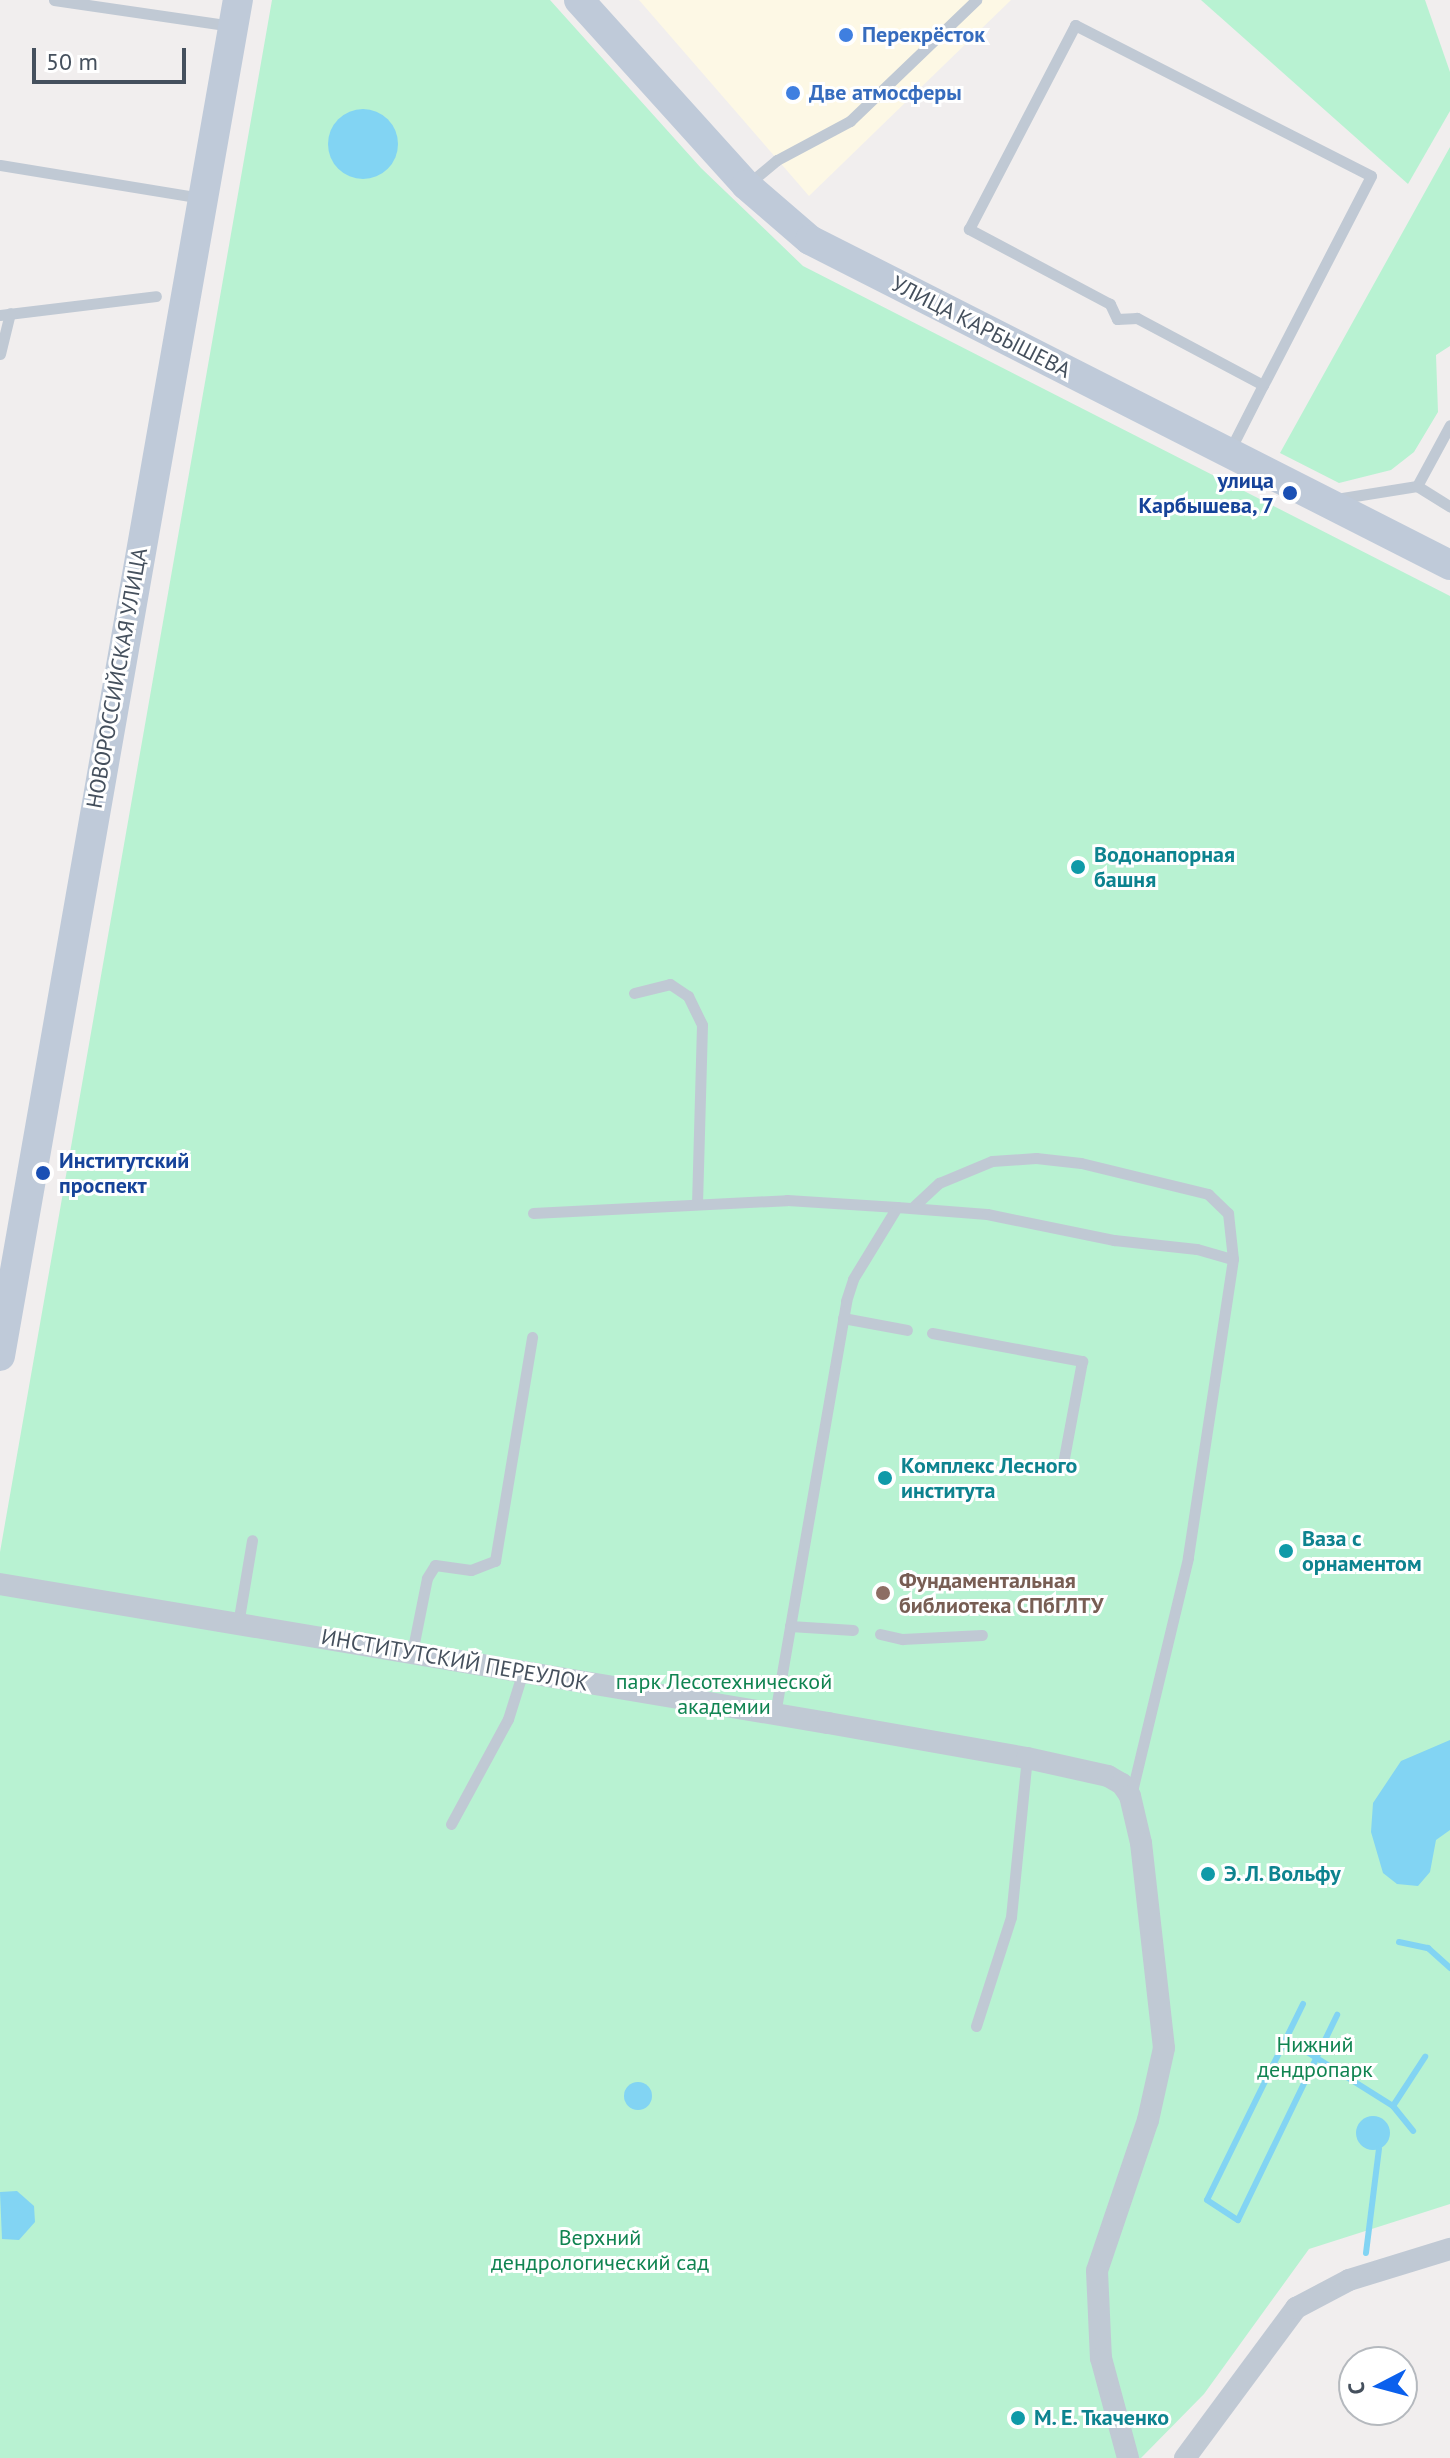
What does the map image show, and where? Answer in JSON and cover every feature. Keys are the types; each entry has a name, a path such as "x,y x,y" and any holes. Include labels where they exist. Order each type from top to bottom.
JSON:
{"main road":[{"name":"УЛИЦА КАРБЫШЕВА","path":"579,0 746,185 810,240 1450,565"},
{"name":"НОВОРОССИЙСКАЯ УЛИЦА","path":"1,1340 235,13"}],"street":[{"name":"ИНСТИТУТСКИЙ ПЕРЕУЛОК","path":"0,1584 1027,1758 1108,1776 1130,1796"},
{"path":"1128,2458 1101,2358 1097,2271 1148,2120 1164,2048 1150,1906 1130,1796"},
{"path":"1185,2458 1296,2308 1349,2280 1450,2249"}],"lane":[{"path":"54,0 235,13"},
{"path":"746,185 777,160 850,121 976,0"},
{"path":"1229,453 1371,176 1075,25 969,229 1110,304 1117,319 1137,318 1263,385"},
{"path":"0,165 203,199"},
{"path":"0,354 5,314 156,296"},
{"path":"1417,486 1450,425"},
{"path":"1323,501 1417,486 1450,507"},
{"path":"634,993 670,984 688,996 702,1025 697,1203"},
{"path":"912,1208 939,1183 992,1161 1036,1158 1081,1163 1208,1194 1228,1213 1233,1259 1188,1558 1130,1796"},
{"path":"533,1213 787,1200 897,1207 987,1214 1233,1259"},
{"path":"775,1714 843,1318 853,1279 897,1207"},
{"path":"843,1318 907,1330"},
{"path":"932,1333 1082,1361 1064,1458"},
{"path":"412,1653 427,1578 435,1565 471,1570 495,1561 532,1337"},
{"path":"238,1624 252,1540"},
{"path":"790,1626 853,1630"},
{"path":"880,1634 902,1639 982,1635"},
{"path":"451,1824 513,1707 523,1671"},
{"path":"976,2026 1011,1917 1027,1758"}],"shaded area":[{"path":"639,0 1011,0 809,196"}],"green space":[{"name":"парк Лесотехнической академии","path":"272,0 550,0 701,168 803,266 1450,596 1450,2204 1309,2249 1204,2394 1141,2458 0,2458 0,1552"},
{"path":"1201,0 1425,0 1450,72 1450,111 1408,184"},
{"path":"1450,147 1450,346 1436,355 1438,412 1414,452 1391,470 1339,483 1280,453"}],"water":[{"path":"363,109 388,119 398,144 388,169 363,179 338,169 328,144 338,119"},
{"path":"1450,1740 1450,1830 1436,1840 1430,1872 1418,1886 1397,1884 1383,1873 1371,1832 1373,1803 1401,1761"},
{"path":"638,2082 648,2086 652,2096 648,2106 638,2110 628,2106 624,2096 628,2086"},
{"path":"1373,2116 1385,2121 1390,2133 1385,2145 1373,2150 1361,2145 1356,2133 1361,2121"},
{"path":"17,2191 34,2206 35,2222 19,2240 2,2239 0,2192"}],"waterway":[{"path":"1399,1942 1428,1948 1450,1968"},
{"path":"1303,2004 1207,2200 1238,2220 1337,2015"},
{"path":"1288,2040 1393,2106 1413,2131"},
{"path":"1393,2106 1425,2057"},
{"path":"1366,2253 1379,2149"}],"place":[{"name":"Перекрёсток","path":"846,35"},
{"name":"Две атмосферы","path":"793,93"},
{"name":"улица Карбышева, 7","path":"1290,493"},
{"name":"Водонапорная башня","path":"1078,867"},
{"name":"Институтский проспект","path":"43,1173"},
{"name":"Комплекс Лесного института","path":"885,1478"},
{"name":"Ваза с орнаментом","path":"1286,1551"},
{"name":"Фундаментальная библиотека СПбГЛТУ","path":"883,1593"},
{"name":"Э. Л. Вольфу","path":"1208,1874"},
{"name":"М. Е. Ткаченко","path":"1018,2418"}],"park label":[{"name":"Нижний дендропарк","path":"1315,2056"},
{"name":"Верхний дендрологический сад","path":"600,2250"}]}
